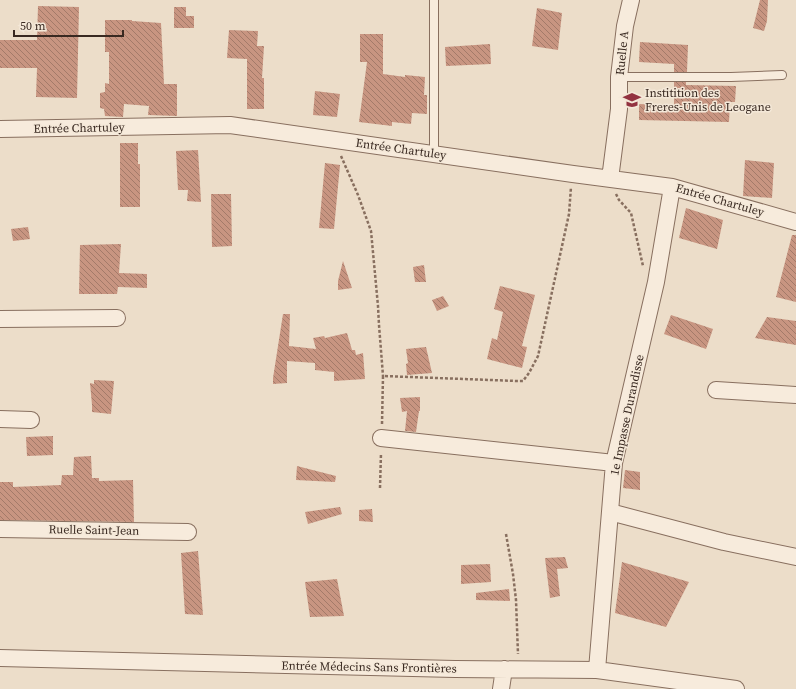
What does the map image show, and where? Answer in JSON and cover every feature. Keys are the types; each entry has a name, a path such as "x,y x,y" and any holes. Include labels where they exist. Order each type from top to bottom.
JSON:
{"street":[{"name":"Ruelle A","path":"610,179 619,109 619,77 625,26 631,0"},
{"name":"Entrée Chartuley","path":"0,129 230,125 672,187 796,222"},
{"name":"1e Impasse Durandisse","path":"597,670 614,463 656,282 672,187"},
{"path":"0,319 117,318"},
{"path":"716,390 796,395"},
{"path":"0,419 31,420"},
{"path":"381,438 614,463"},
{"path":"610,512 724,542 796,557"},
{"name":"Ruelle Saint-Jean","path":"0,528 188,532"},
{"name":"Entrée Médecins Sans Frontières","path":"0,658 455,669 597,670 736,689"},
{"path":"501,689 511,670"}],"lane":[{"path":"434,0 434,154"},
{"path":"619,77 731,77 782,75"}],"path":[{"path":"334,140 371,231 383,376 380,488"},
{"path":"383,376 523,381 538,356 569,214 573,174"},
{"path":"610,179 619,200 631,213 643,266 656,282"},
{"path":"506,534 515,587 511,670"}],"building":[{"path":"760,0 768,0 767,21 764,31 753,28"},
{"path":"38,6 79,7 77,98 36,97 37,68 0,68 0,40 37,40"},
{"path":"174,7 186,7 186,16 194,16 194,28 174,28"},
{"path":"537,8 562,13 558,50 532,46"},
{"path":"105,20 132,20 161,23 164,84 177,84 177,116 148,115 149,106 124,104 123,117 105,116 104,109 100,108 100,93 105,92 105,83 109,84 109,52 105,52"},
{"path":"229,30 258,31 257,46 264,46 262,78 264,78 264,109 247,109 247,59 227,58"},
{"path":"360,34 383,34 383,74 405,77 405,75 425,77 424,95 427,95 427,114 412,113 411,124 392,122 392,126 359,122 367,62 360,62"},
{"path":"640,42 688,45 687,72 674,72 674,64 639,62"},
{"path":"490,44 491,64 446,66 445,47"},
{"path":"674,82 686,82 686,85 736,86 735,102 730,102 729,122 639,120 639,104 674,105"},
{"path":"315,91 340,94 337,117 313,115"},
{"path":"120,143 138,143 138,164 140,164 140,207 120,207"},
{"path":"198,150 201,202 187,201 188,190 178,190 176,151"},
{"path":"745,160 774,163 772,198 743,196"},
{"path":"325,163 340,165 334,229 319,228"},
{"path":"211,194 231,194 232,246 212,247"},
{"path":"686,208 723,220 717,249 679,238"},
{"path":"28,227 30,239 13,241 11,229"},
{"path":"792,235 796,235 796,302 776,297"},
{"path":"121,244 119,273 147,274 147,288 118,287 117,294 79,294 80,245"},
{"path":"343,261 352,288 338,290 338,281"},
{"path":"424,265 426,282 415,282 413,267"},
{"path":"500,286 535,295 522,346 527,347 522,368 487,359 492,338 497,340 503,312 494,309"},
{"path":"443,296 449,306 437,311 432,300"},
{"path":"283,314 290,314 289,346 316,349 313,338 324,336 325,338 347,333 352,350 355,350 356,355 363,353 365,379 334,381 334,372 315,370 315,363 287,361 287,383 273,384"},
{"path":"671,315 713,329 706,349 664,334"},
{"path":"767,317 796,321 796,345 755,338"},
{"path":"426,347 432,373 407,375 406,364 408,363 406,349"},
{"path":"94,380 114,381 111,414 92,412 90,383 94,384"},
{"path":"420,397 420,411 416,432 405,431 407,411 402,412 400,398"},
{"path":"53,436 53,455 27,456 26,437"},
{"path":"91,456 92,478 99,478 99,481 133,480 134,522 0,520 0,482 13,482 13,487 61,485 62,475 73,475 74,457"},
{"path":"297,466 336,476 335,482 296,480"},
{"path":"625,470 640,472 640,490 623,488"},
{"path":"340,507 342,514 308,524 305,512"},
{"path":"372,509 373,522 359,521 359,510"},
{"path":"198,551 203,615 185,614 181,553"},
{"path":"565,557 568,568 557,569 560,596 550,598 545,558"},
{"path":"622,562 689,582 666,627 615,613"},
{"path":"490,564 491,582 461,584 461,565"},
{"path":"337,579 344,616 310,617 305,582"},
{"path":"509,589 510,601 476,600 476,593"}],"place":[{"name":"Institition des Freres-Unis de Leogane","path":"632,100"}]}
